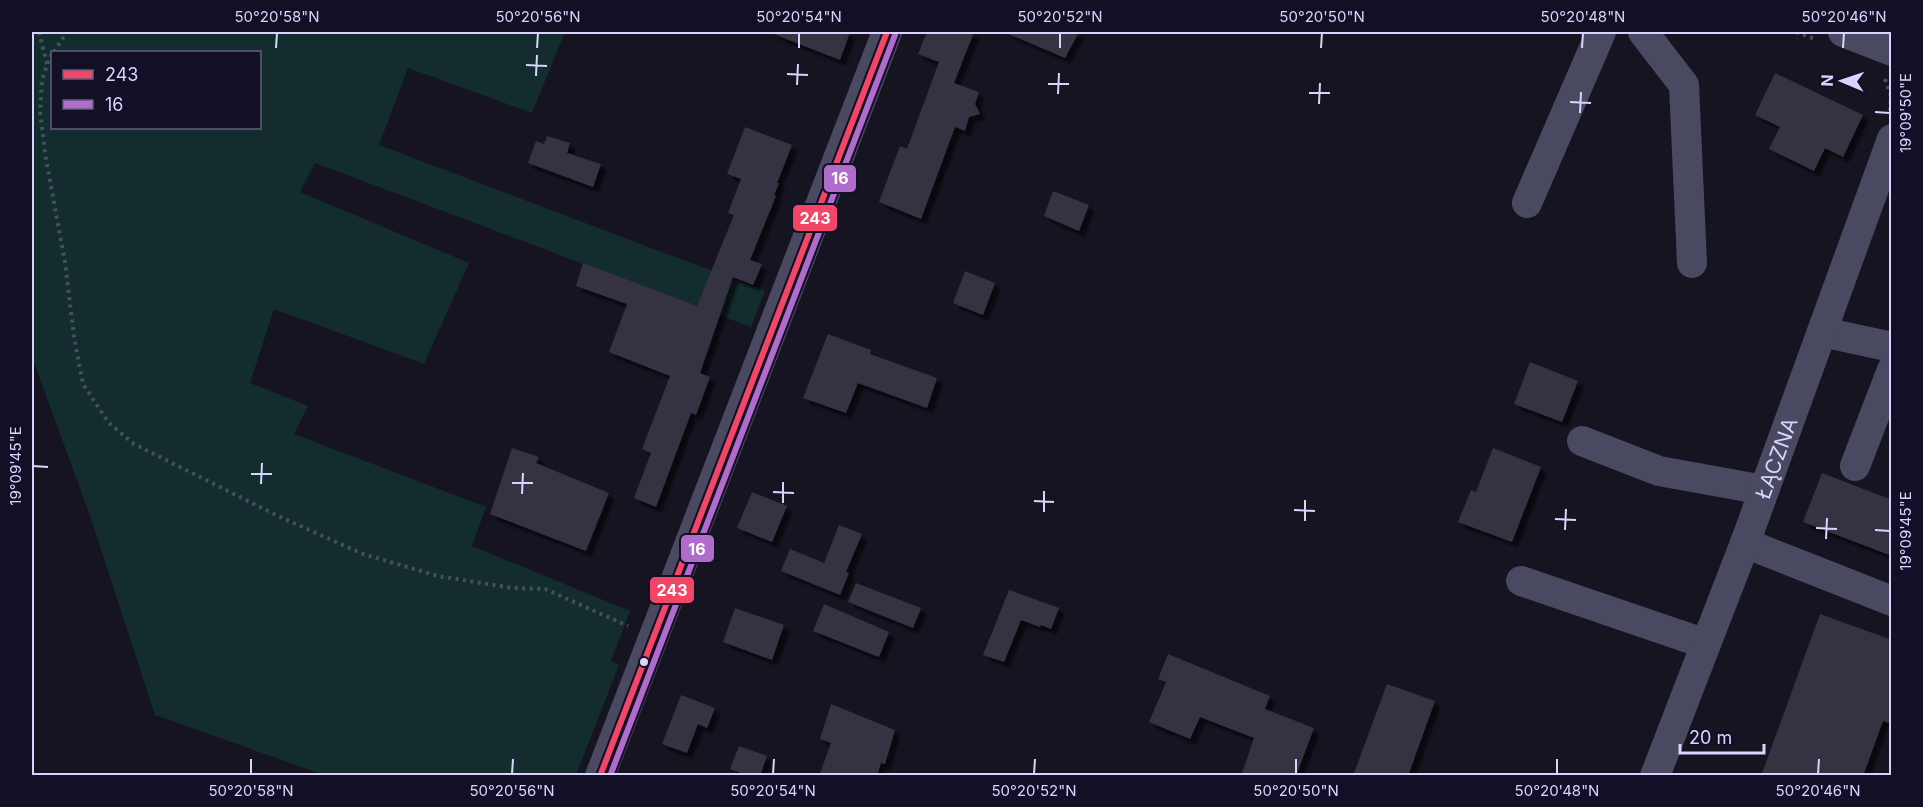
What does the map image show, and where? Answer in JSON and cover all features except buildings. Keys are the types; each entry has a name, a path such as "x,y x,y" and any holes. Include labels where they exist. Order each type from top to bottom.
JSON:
{"street":[{"path":"600,776 888,32"},
{"path":"1527,203 1601,32"},
{"path":"1643,32 1684,85 1692,263"},
{"path":"1843,32 1892,51"},
{"name":"ŁĄCZNA","path":"1655,776 1745,543 1892,139"},
{"path":"1822,332 1892,347"},
{"path":"1855,466 1892,370"},
{"path":"1582,441 1659,471 1764,490"},
{"path":"1745,543 1892,600"},
{"path":"1521,581 1706,644"}],"path":[{"path":"39,32 47,64"},
{"path":"54,51 67,32"},
{"path":"51,57 42,80 40,112 46,159 65,262 74,337 83,384 108,422 134,444 278,516 363,554 438,576 512,588 545,590 653,638"}],"green space":[{"path":"32,32 565,32 532,113 408,68 379,145 765,291 751,327 315,163 300,192 469,263 424,364 274,309 250,383 308,406 294,434 486,507 472,546 630,611 611,661 619,665 576,775 324,775 155,715 89,513 32,357"}],"transit line":[{"name":"243","path":"600,776 887,32"},
{"name":"16","path":"610,776 895,35"}]}
